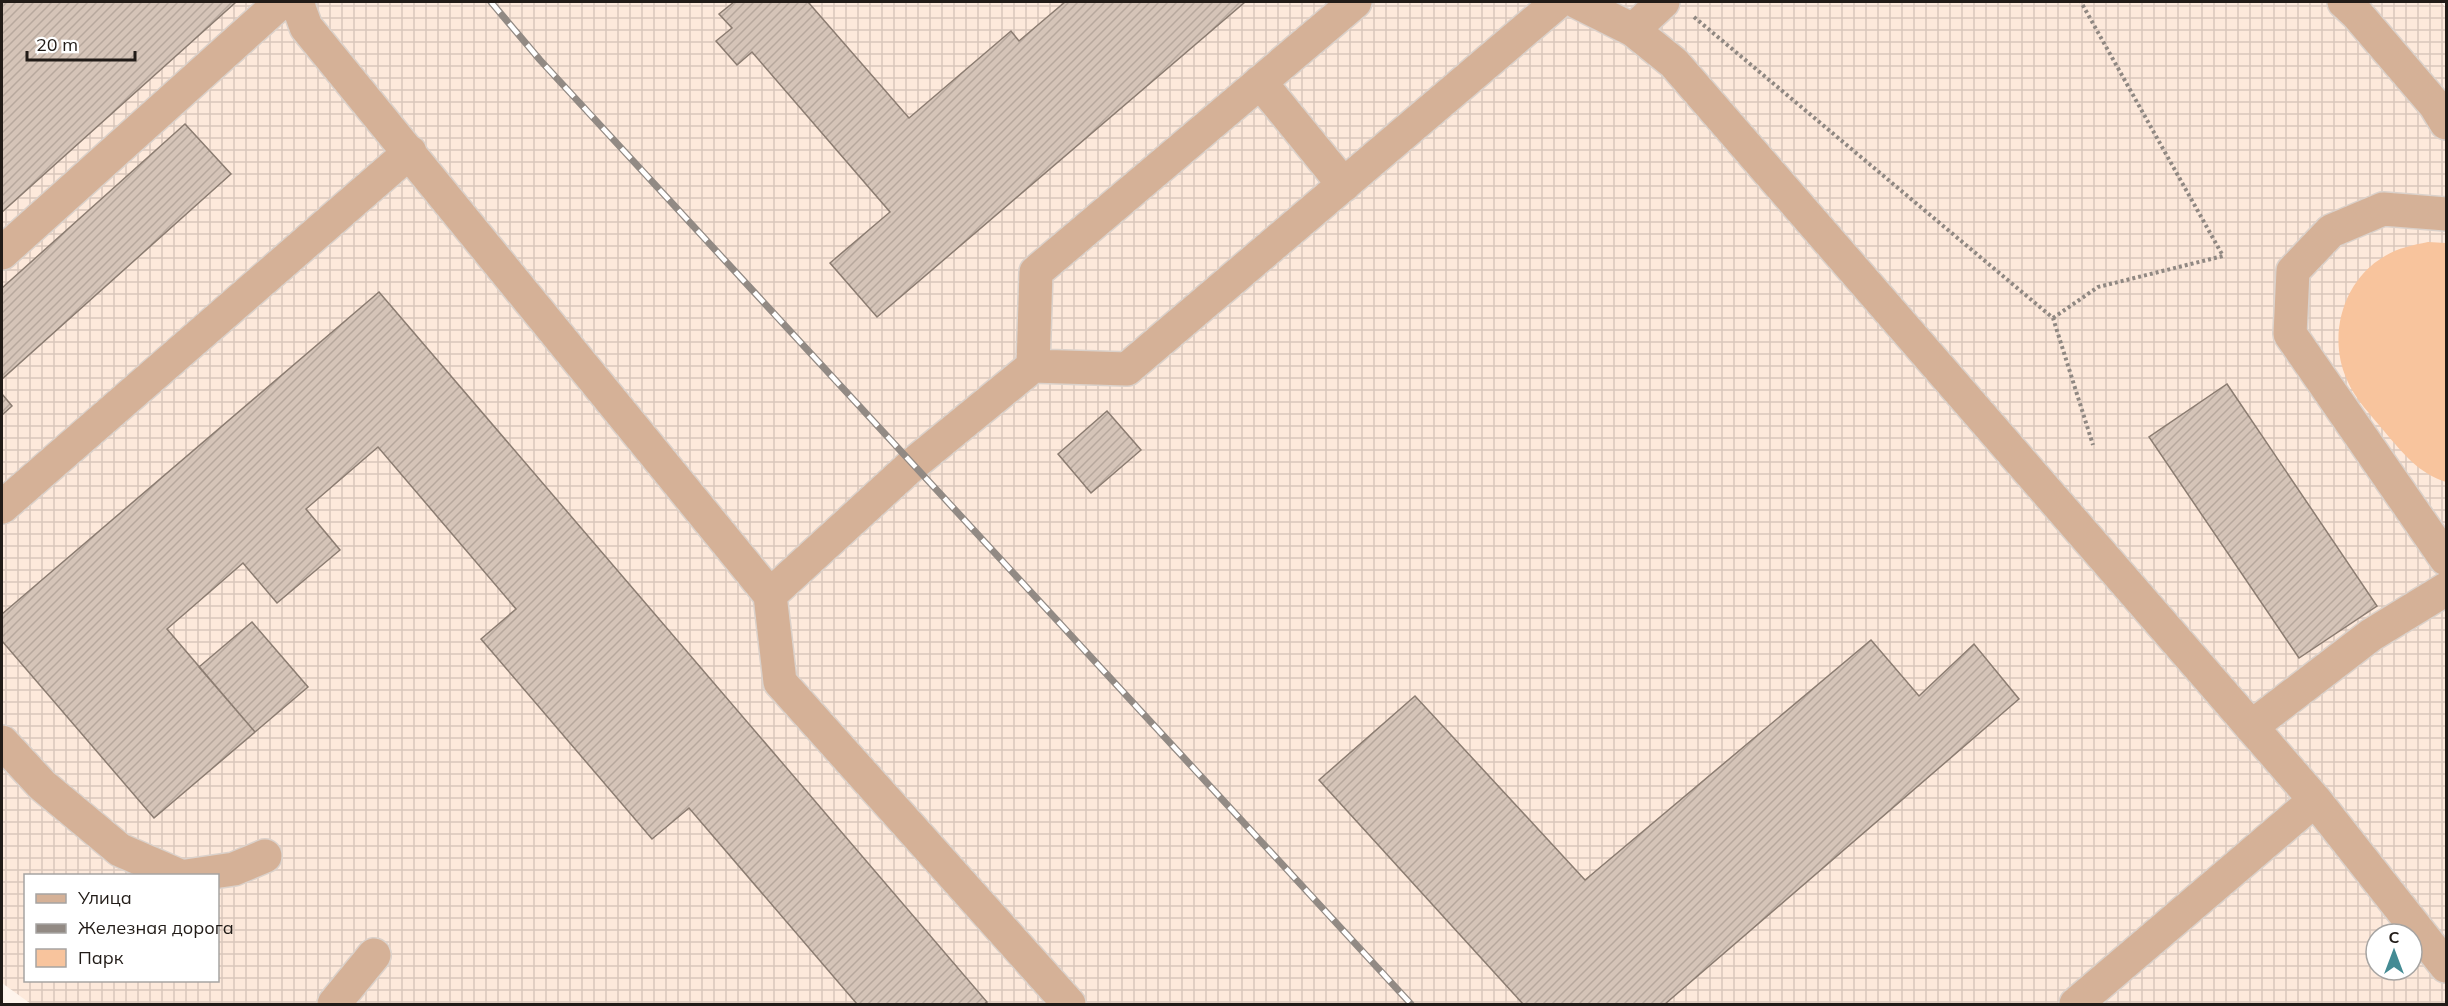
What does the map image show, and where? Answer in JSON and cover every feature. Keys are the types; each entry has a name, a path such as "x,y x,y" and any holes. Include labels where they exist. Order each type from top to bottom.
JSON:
{"lane":[{"path":"2,253 281,2"},
{"path":"297,2 306,27 770,595 780,682 1069,1005"},
{"path":"1033,366 1036,272 1355,2"},
{"path":"770,595 912,465 1033,366 1127,369 1558,2"},
{"path":"1576,2 1634,30 1674,63 2315,800 2446,966"},
{"path":"1634,30 1663,2"},
{"path":"2344,2 2435,105 2446,123"},
{"path":"1260,82 1344,185"},
{"path":"2,507 410,152"},
{"path":"2446,214 2384,209 2331,231 2293,271 2290,334 2446,559"},
{"path":"2251,727 2371,635 2446,589"},
{"path":"2,742 42,785 120,850 175,874"},
{"path":"2076,1005 2315,800"},
{"path":"200,874 234,869 265,856"},
{"path":"334,1005 374,956"}],"path":[{"path":"2053,318 2098,287 2223,256 2081,2"},
{"path":"1693,17 2053,318 2093,445"}],"shaded area":[{"path":"2,2 2441,2 2446,8 2446,1004 31,1004 2,983"}],"green space":[{"path":"2428,242 2446,243 2446,482 2419,468 2397,447 2364,407 2347,380 2341,363 2339,345 2339,328 2349,294 2370,266 2390,253"}],"building":[{"path":"2,2 236,2 2,212"},
{"path":"734,2 808,2 909,118 1011,31 1019,41 1065,2 1245,2 877,317 830,263 890,212 752,52 737,65 716,41 732,28 719,14"},
{"path":"185,124 231,174 2,379 2,288"},
{"path":"379,292 987,1002 984,1004 857,1004 689,808 652,839 481,639 516,609 378,447 306,509 340,550 277,603 243,563 167,629 255,732 154,818 2,641 2,614"},
{"path":"2227,384 2377,606 2299,658 2149,437"},
{"path":"2,394 12,406 2,415"},
{"path":"1107,411 1141,450 1091,493 1058,454"},
{"path":"252,622 308,687 255,732 199,667"},
{"path":"1871,640 1919,696 1974,644 2019,699 1665,1004 1523,1004 1319,780 1415,696 1585,880"}],"railway":[{"path":"491,2 540,60 1411,1004"}]}
